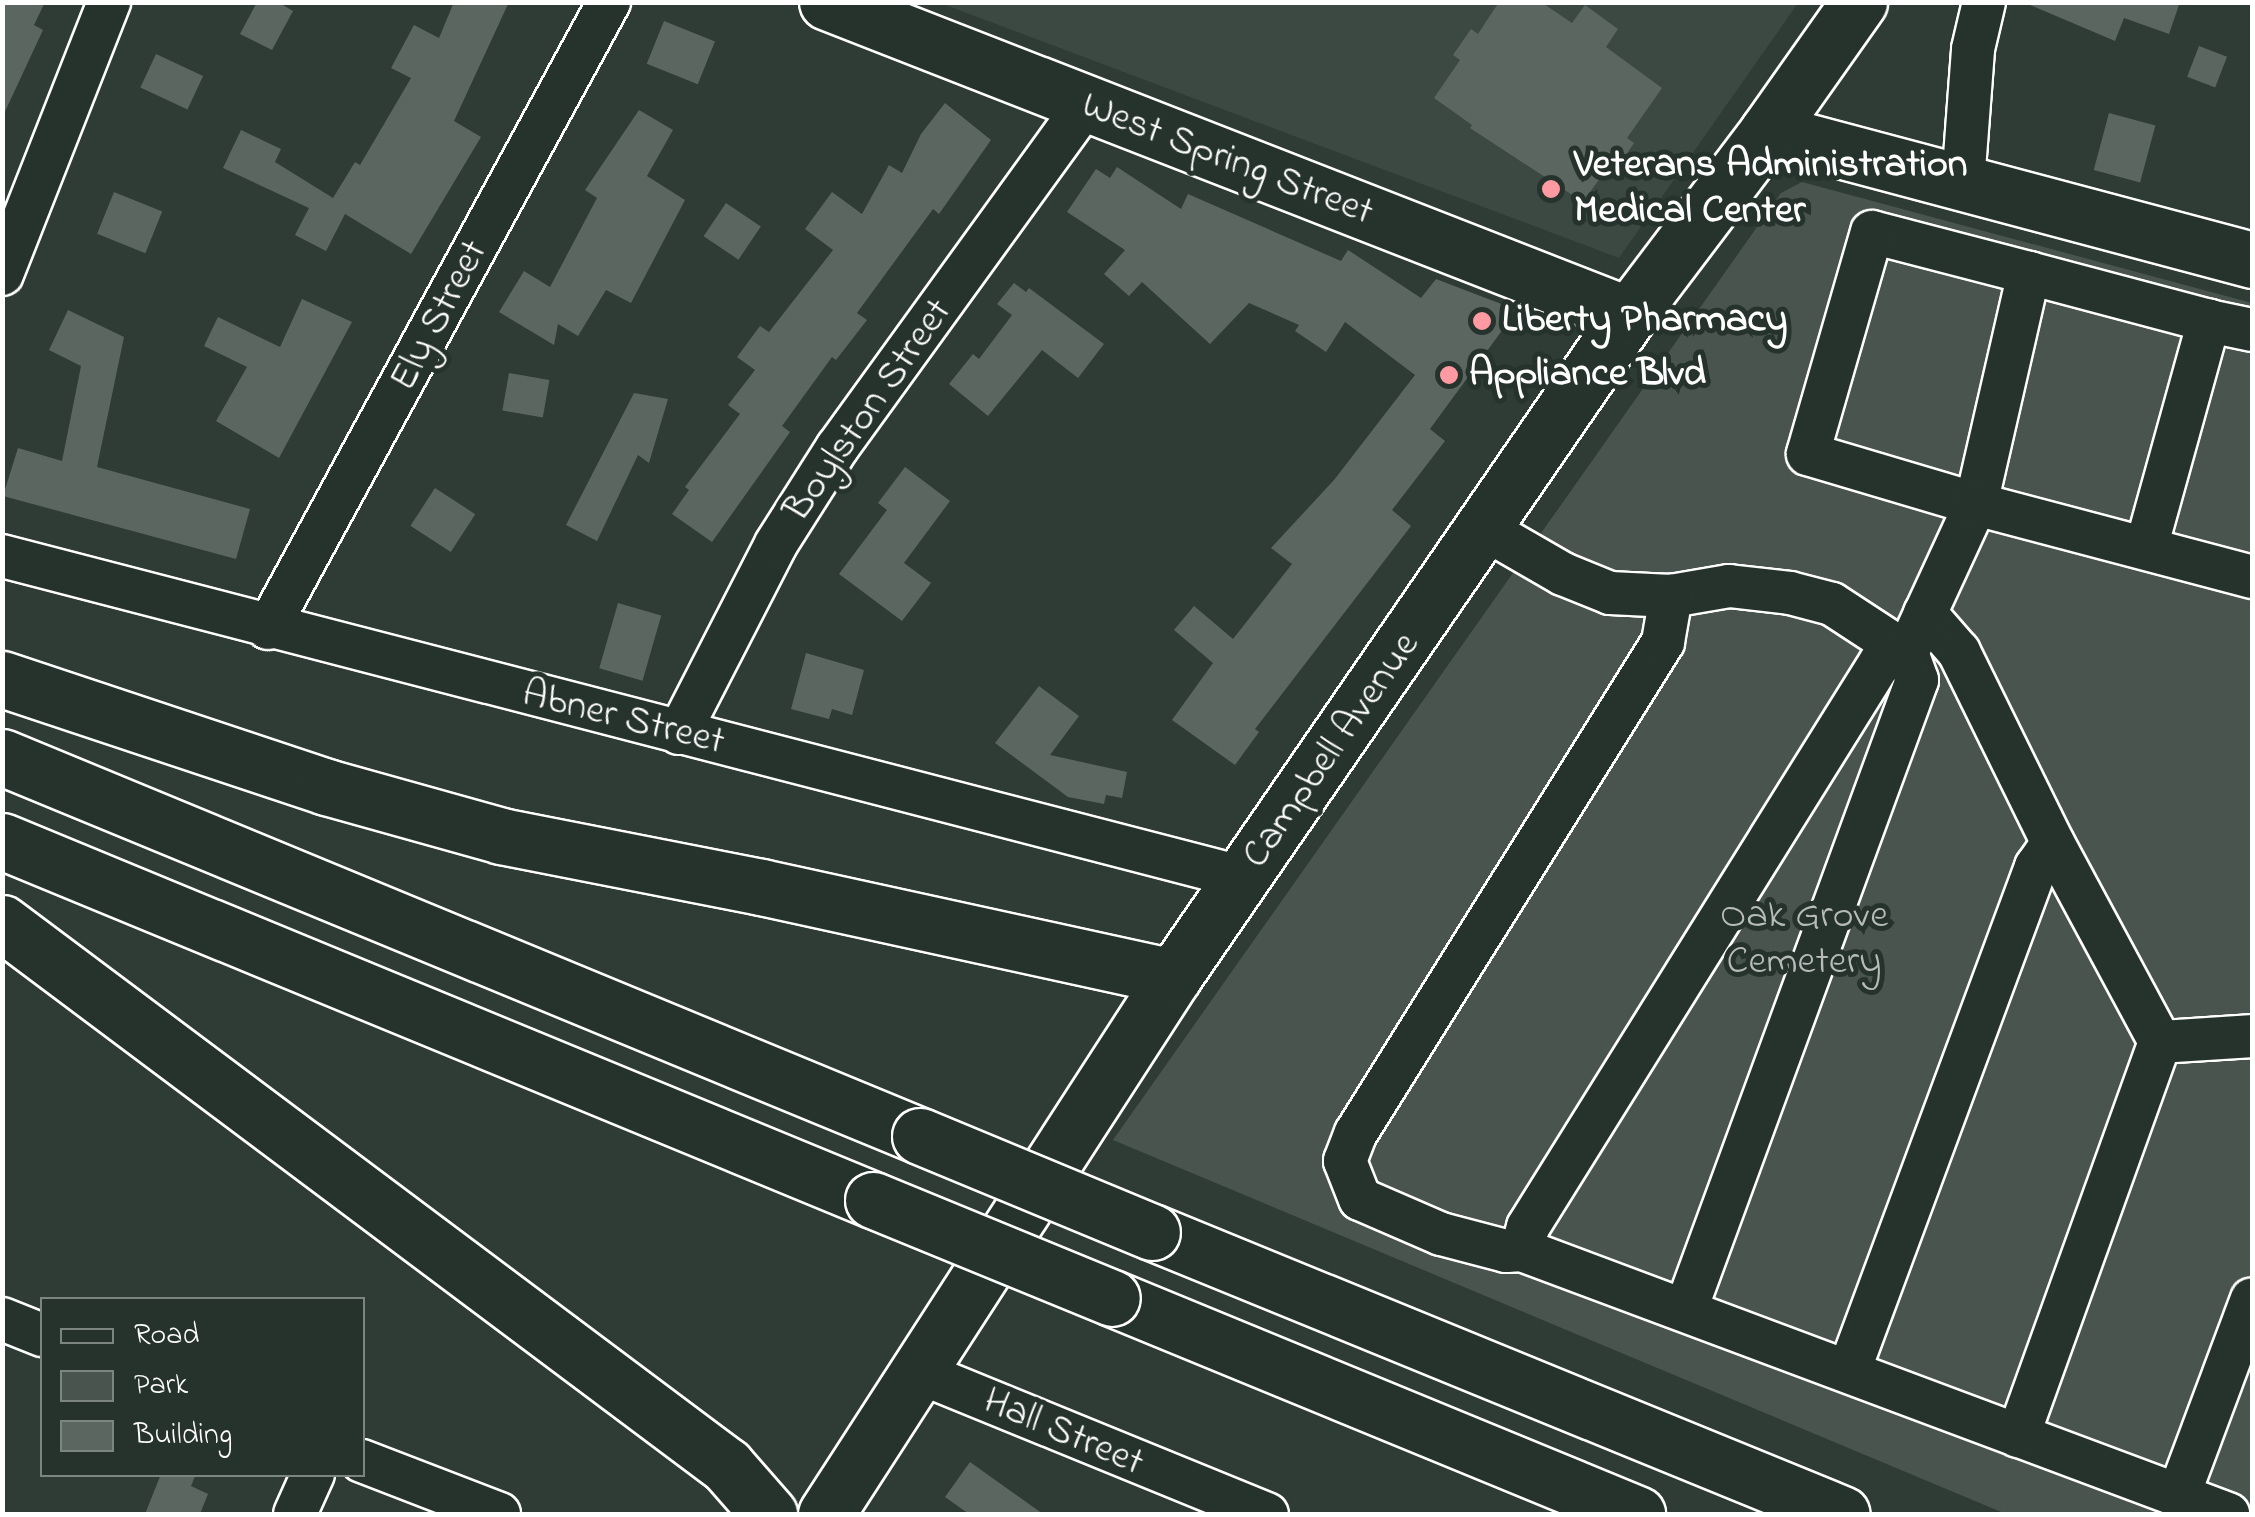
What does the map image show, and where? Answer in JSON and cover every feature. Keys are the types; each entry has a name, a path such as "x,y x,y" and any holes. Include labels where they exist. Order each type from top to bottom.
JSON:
{"main road":[{"name":"West Spring Street","path":"827,2 1629,314"},
{"name":"Campbell Avenue","path":"826,1514 1174,977 1629,314 1768,132 1859,2"},
{"path":"1768,132 2252,260"},
{"path":"2,680 326,787 501,836 761,886 1174,977"},
{"path":"2,757 1842,1514"},
{"path":"2,841 1637,1514"},
{"path":"2,923 727,1466 769,1514"}],"street":[{"path":"4,268 110,2"},
{"name":"Ely Street","path":"268,628 609,2"},
{"path":"1963,183 1972,49 1984,2"},
{"name":"Boylston Street","path":"679,733 776,544 837,448 1085,105"},
{"path":"2252,330 1872,232 1808,454 1976,504 2252,577"},
{"path":"1522,1250 1528,1227 1882,662 1907,653 1976,504 2029,272"},
{"path":"2146,548 2210,320"},
{"path":"1485,529 1590,587 1610,593 1671,596 1729,586 1790,593 1832,604 1907,653 1917,680 1686,1310"},
{"name":"Abner Street","path":"2,556 1244,878"},
{"path":"1671,596 1663,642 1356,1133 1345,1160 1360,1199 1441,1234 1506,1251 1522,1250 2228,1514"},
{"path":"1925,613 1959,652 2054,843 2160,1042 2018,1436"},
{"path":"1849,1371 2036,867 2054,843"},
{"path":"2160,1042 2252,1036"},
{"path":"2178,1498 2252,1298"},
{"path":"2,1319 40,1334"},
{"name":"Hall Street","path":"916,1371 1206,1504 1267,1514"},
{"path":"365,1462 485,1512"},
{"path":"294,1514 312,1477"}],"shaded area":[{"name":"Veterans Administration Medical Center","path":"940,3 1798,3 1619,258"}],"green space":[{"name":"Oak Grove Cemetery","path":"1802,182 2252,303 2252,1514 2006,1514 1113,1140 1781,193"}],"building":[{"path":"2,2 45,2 34,25 43,30 2,118"},
{"path":"257,2 278,2 293,11 272,50 240,34"},
{"path":"454,2 509,2 454,121 481,137 411,254 345,214 326,251 295,235 309,208 223,168 241,130 281,149 275,162 333,198 355,162 360,165 411,78 391,68 414,25 439,38"},
{"path":"1499,2 1541,2 1572,23 1585,5 1618,29 1606,47 1662,88 1627,138 1634,143 1617,168 1610,164 1583,202 1470,128 1472,125 1434,98 1460,60 1453,55 1471,29 1478,34"},
{"path":"2023,2 2180,2 2169,34 2124,18 2115,41"},
{"path":"664,21 715,42 698,84 647,64"},
{"path":"2199,46 2227,57 2215,88 2187,77"},
{"path":"156,54 203,76 187,110 140,88"},
{"path":"945,103 991,140 939,214 933,209 857,313 867,320 836,360 832,357 782,426 790,432 712,542 672,514 689,490 685,487 740,414 728,405 755,370 737,357 760,326 769,332 833,250 805,229 832,192 862,214 889,165 902,173 921,134"},
{"path":"639,110 673,130 647,176 685,200 631,303 606,290 578,336 558,324 554,345 499,312 524,271 550,287 597,198 585,190"},
{"path":"2109,113 2155,125 2140,182 2094,170"},
{"path":"1117,167 1181,209 1188,194 1341,261 1348,250 1421,298 1436,279 1517,310 1430,429 1445,441 1392,510 1411,526 1255,729 1259,732 1235,765 1172,720 1213,663 1174,630 1194,606 1233,639 1292,564 1271,548 1334,480 1415,375 1345,322 1326,352 1295,331 1299,325 1249,303 1210,344 1142,282 1129,296 1104,274 1125,250 1067,212 1096,169 1110,178"},
{"path":"114,192 162,211 145,253 97,234"},
{"path":"726,203 761,226 738,260 704,236"},
{"path":"1014,283 1026,292 1029,288 1104,344 1078,378 1042,350 988,416 949,384 973,354 979,359 1012,315 997,304"},
{"path":"302,299 352,322 279,458 216,421 247,367 204,346 218,317 280,347"},
{"path":"68,310 124,337 97,467 250,509 236,559 3,496 18,448 62,461 81,366 49,350"},
{"path":"509,373 549,380 543,418 502,410"},
{"path":"634,393 668,399 649,463 638,455 597,541 566,525"},
{"path":"905,467 950,501 904,563 931,583 902,621 839,574 887,510 878,503"},
{"path":"435,488 475,514 451,552 410,526"},
{"path":"618,603 661,615 643,681 599,668"},
{"path":"806,653 864,670 852,715 832,709 829,719 791,709"},
{"path":"1039,686 1079,716 1050,755 1127,772 1122,798 1106,795 1104,804 1068,797 995,743"},
{"path":"970,1462 1043,1514 969,1514 945,1497"},
{"path":"160,1477 195,1477 191,1486 208,1494 200,1514 145,1514"}],"place":[{"name":"Veterans Administration Medical Center","path":"1551,189"},
{"name":"Liberty Pharmacy","path":"1482,321"},
{"name":"Appliance Blvd","path":"1449,375"}]}
